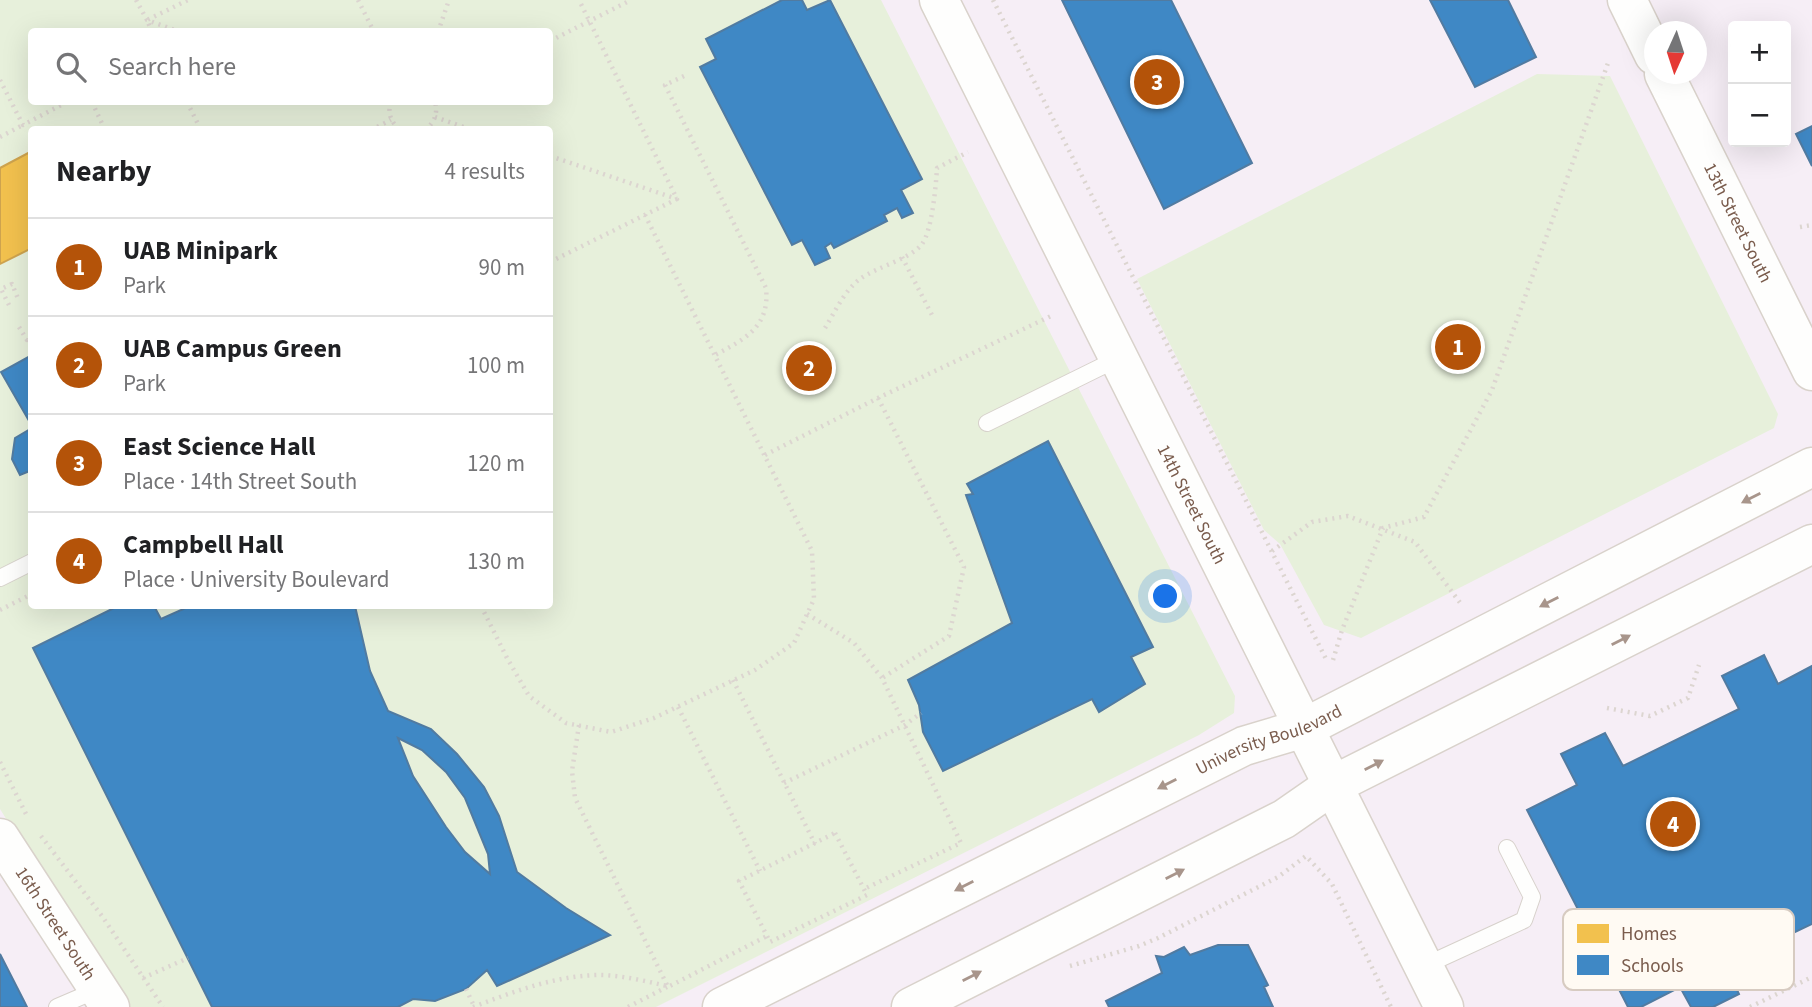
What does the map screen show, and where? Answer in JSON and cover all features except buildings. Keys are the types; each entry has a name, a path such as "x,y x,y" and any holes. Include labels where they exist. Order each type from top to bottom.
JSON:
{"main road":[{"name":"14th Street South","path":"939,0 1444,1007"},
{"path":"1627,0 1644,35"},
{"name":"13th Street South","path":"1669,84 1812,371"},
{"name":"University Boulevard","path":"722,1007 1244,746 1304,727 1812,467"},
{"path":"911,1007 1284,819 1333,785 1812,544"},
{"name":"16th Street South","path":"0,838 105,998"}],"lane":[{"path":"987,423 1119,358"},
{"path":"0,578 28,564"},
{"path":"1423,966 1524,919 1532,897 1507,848"},
{"path":"57,1007 105,998"}],"path":[{"path":"136,0 150,28"},
{"path":"147,20 188,0"},
{"path":"358,0 372,28"},
{"path":"439,28 449,0"},
{"path":"579,0 677,198"},
{"path":"553,40 631,0"},
{"path":"993,0 1326,659"},
{"path":"147,20 169,28"},
{"path":"1383,528 1424,517 1492,390 1608,63"},
{"path":"684,76 665,85 766,288 767,302 757,328 738,343 715,355"},
{"path":"0,80 23,125"},
{"path":"0,137 61,105"},
{"path":"93,105 103,126"},
{"path":"188,105 199,126"},
{"path":"390,105 391,120 397,126"},
{"path":"428,126 435,117 435,105"},
{"path":"435,117 461,126"},
{"path":"379,126 391,120"},
{"path":"825,328 844,296 860,279 923,243 935,202 937,169 968,152"},
{"path":"553,157 677,198"},
{"path":"553,261 677,198"},
{"path":"482,609 506,658 529,696 566,723 611,732 654,718 755,670 793,643 814,599 813,551 645,215"},
{"path":"1800,227 1812,225"},
{"path":"902,257 933,317"},
{"path":"9,304 1,289 12,284 19,301"},
{"path":"765,456 878,398 1051,316"},
{"path":"19,327 28,340"},
{"path":"878,398 964,567 949,636 882,678"},
{"path":"1272,551 1312,522 1348,516 1415,542 1461,604"},
{"path":"1334,660 1342,630 1383,528"},
{"path":"0,610 28,596"},
{"path":"807,614 855,643 882,678 961,843 864,889"},
{"path":"1607,708 1650,716 1688,698 1699,665"},
{"path":"733,680 815,844"},
{"path":"678,706 760,871"},
{"path":"784,783 905,725 920,713"},
{"path":"579,725 572,771 575,798 668,986"},
{"path":"0,762 27,817 102,916 163,1007"},
{"path":"835,833 866,895 770,942 739,881 815,844 835,833"},
{"path":"1065,967 1131,949 1158,937 1278,877 1306,856 1332,884 1391,1007"},
{"path":"628,1007 767,936"},
{"path":"143,978 188,958"},
{"path":"466,989 473,1007 552,980 598,975 638,979 668,986"},
{"path":"1794,986 1812,977"},
{"path":"1751,1007 1786,990"}],"shaded area":[{"path":"0,0 1812,0 1812,1007 0,1007"}],"green space":[{"path":"0,0 881,0 1235,696 1234,713 1199,735 656,1007 124,1007 0,809"},
{"path":"1537,74 1610,76 1778,414 1774,428 1361,638 1324,625 1280,544 1264,530 1137,279"}],"place":[{"name":"East Science Hall","path":"1157,82"},
{"name":"UAB Minipark","path":"1458,347"},
{"name":"UAB Campus Green","path":"809,368"},
{"name":"Campbell Hall","path":"1673,824"}]}
